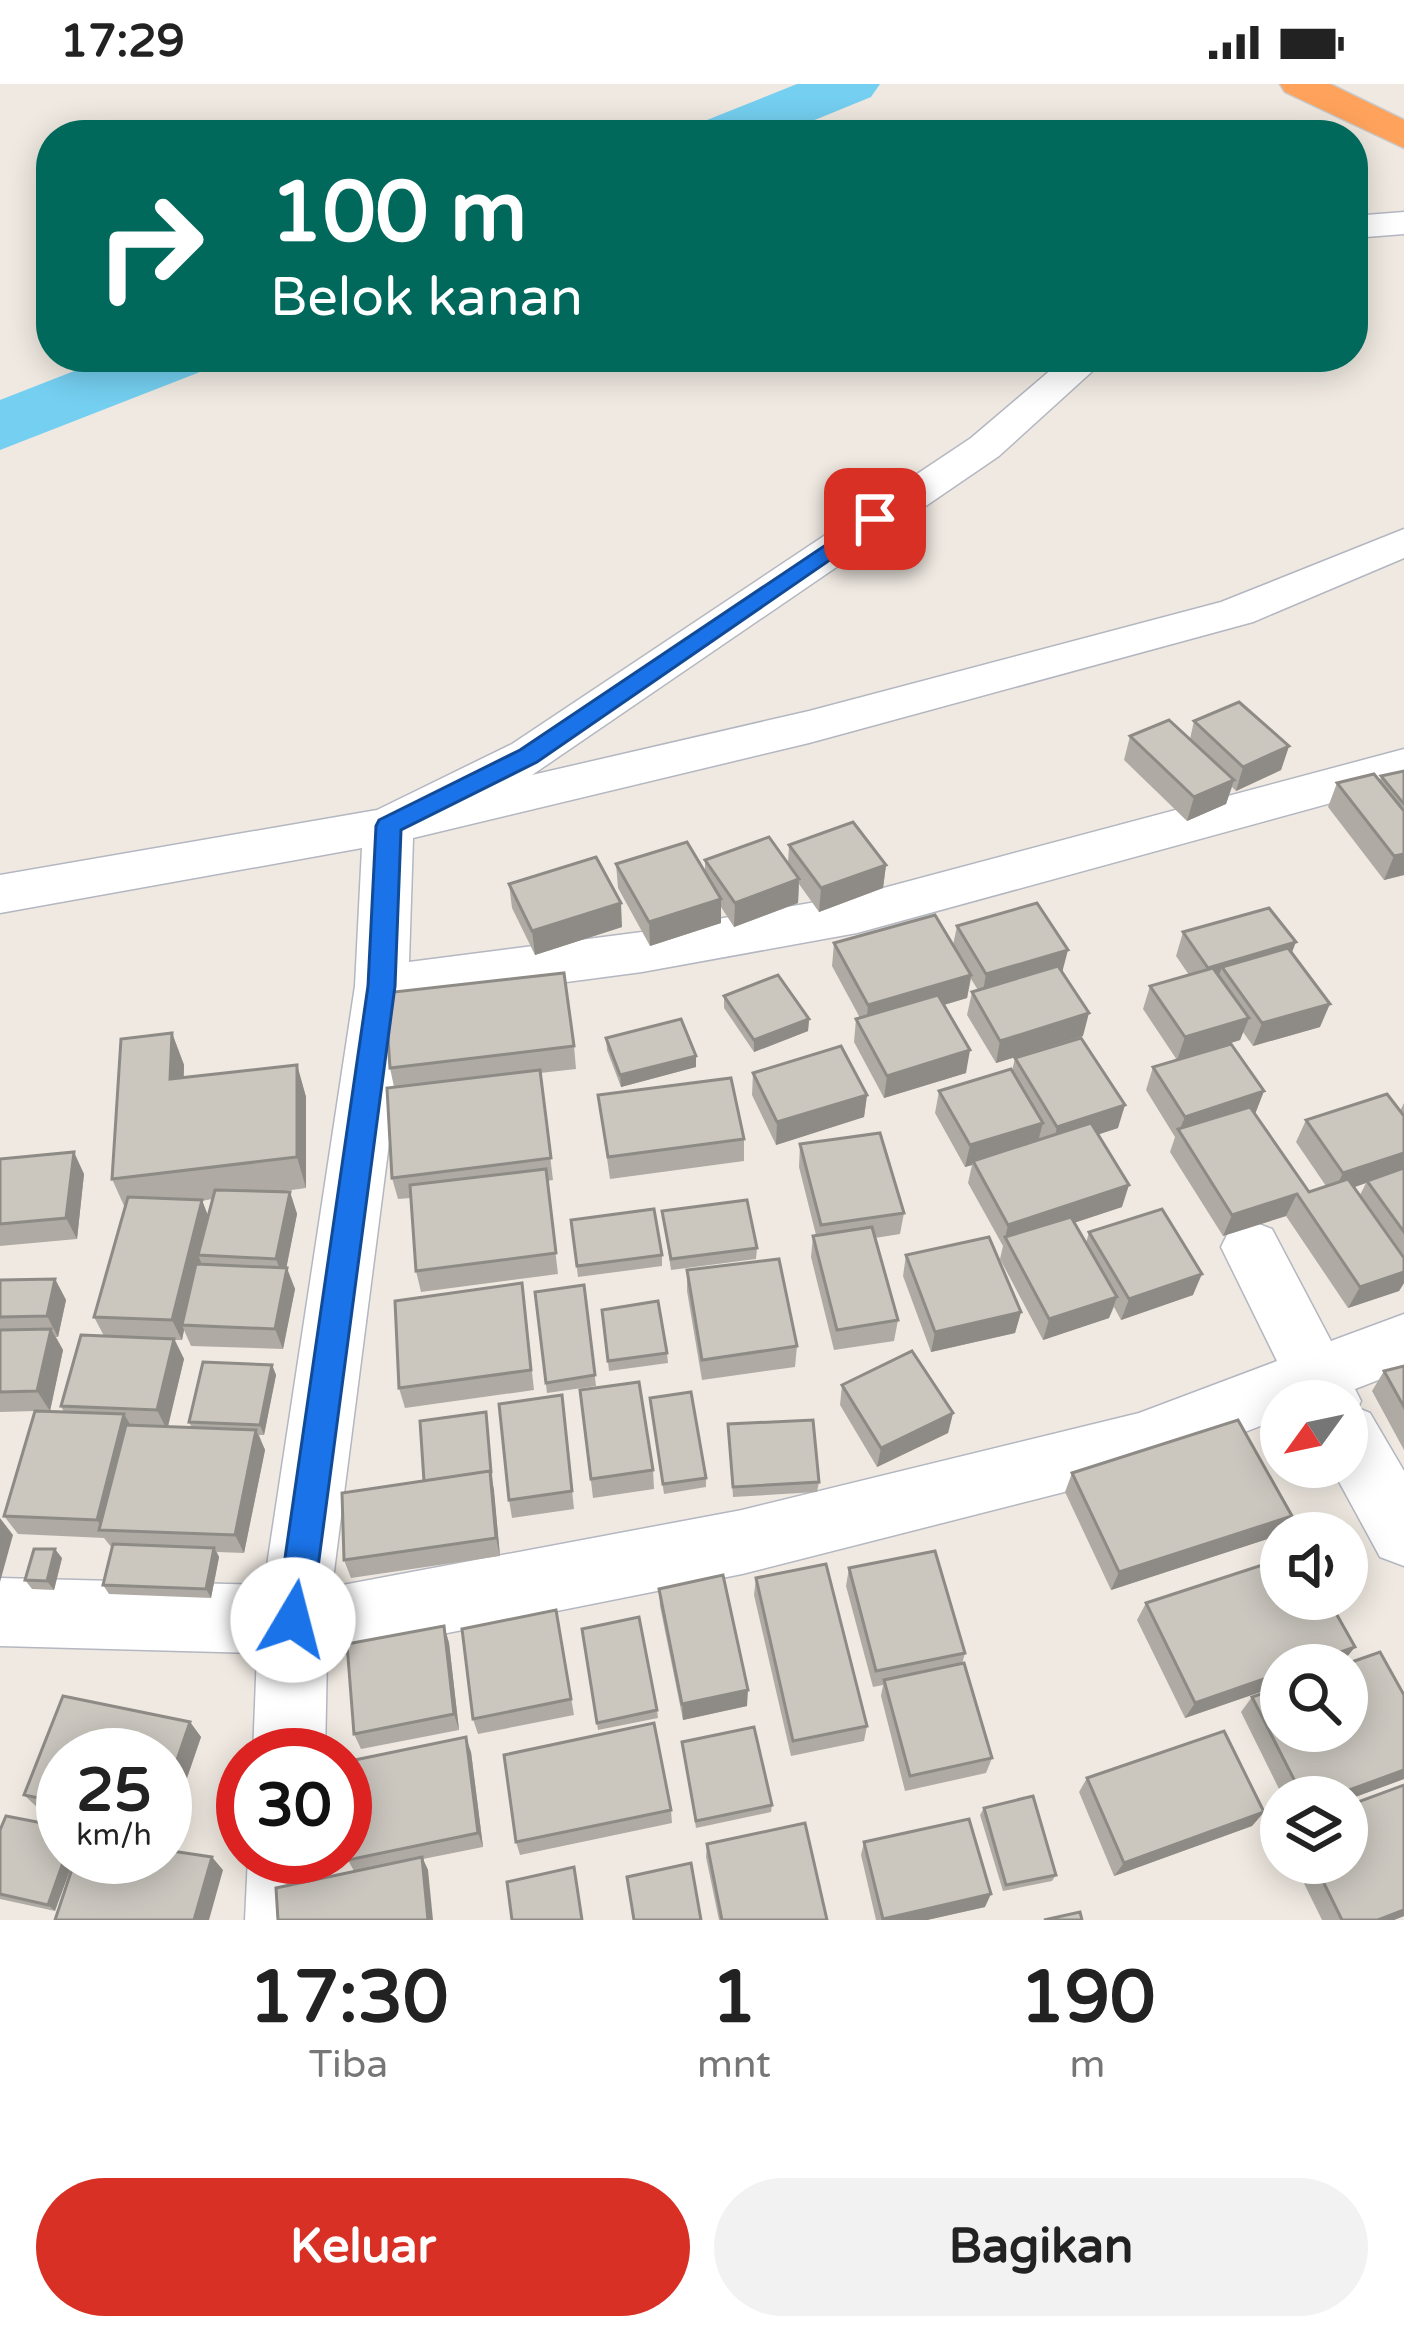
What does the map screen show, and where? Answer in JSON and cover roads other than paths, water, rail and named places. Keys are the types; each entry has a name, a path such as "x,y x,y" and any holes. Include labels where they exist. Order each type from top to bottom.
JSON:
{"highway":[{"path":"1299,84 1404,136"}],"street":[{"path":"1368,226 1404,223"},
{"path":"388,826 529,756 985,447 1072,372"},
{"path":"0,894 388,826 808,727 1237,612 1404,542"},
{"path":"382,986 756,935 857,914 1404,766"},
{"path":"290,1728 293,1624 382,986 388,826"},
{"path":"1251,1247 1318,1380"},
{"path":"1338,1380 1404,1342"},
{"path":"0,1612 293,1624 742,1542 1139,1443 1260,1407"},
{"path":"1368,1471 1404,1534"},
{"path":"283,1920 284,1884"}],"waterway":[{"path":"761,120 850,84"},
{"path":"0,427 137,372"}]}
